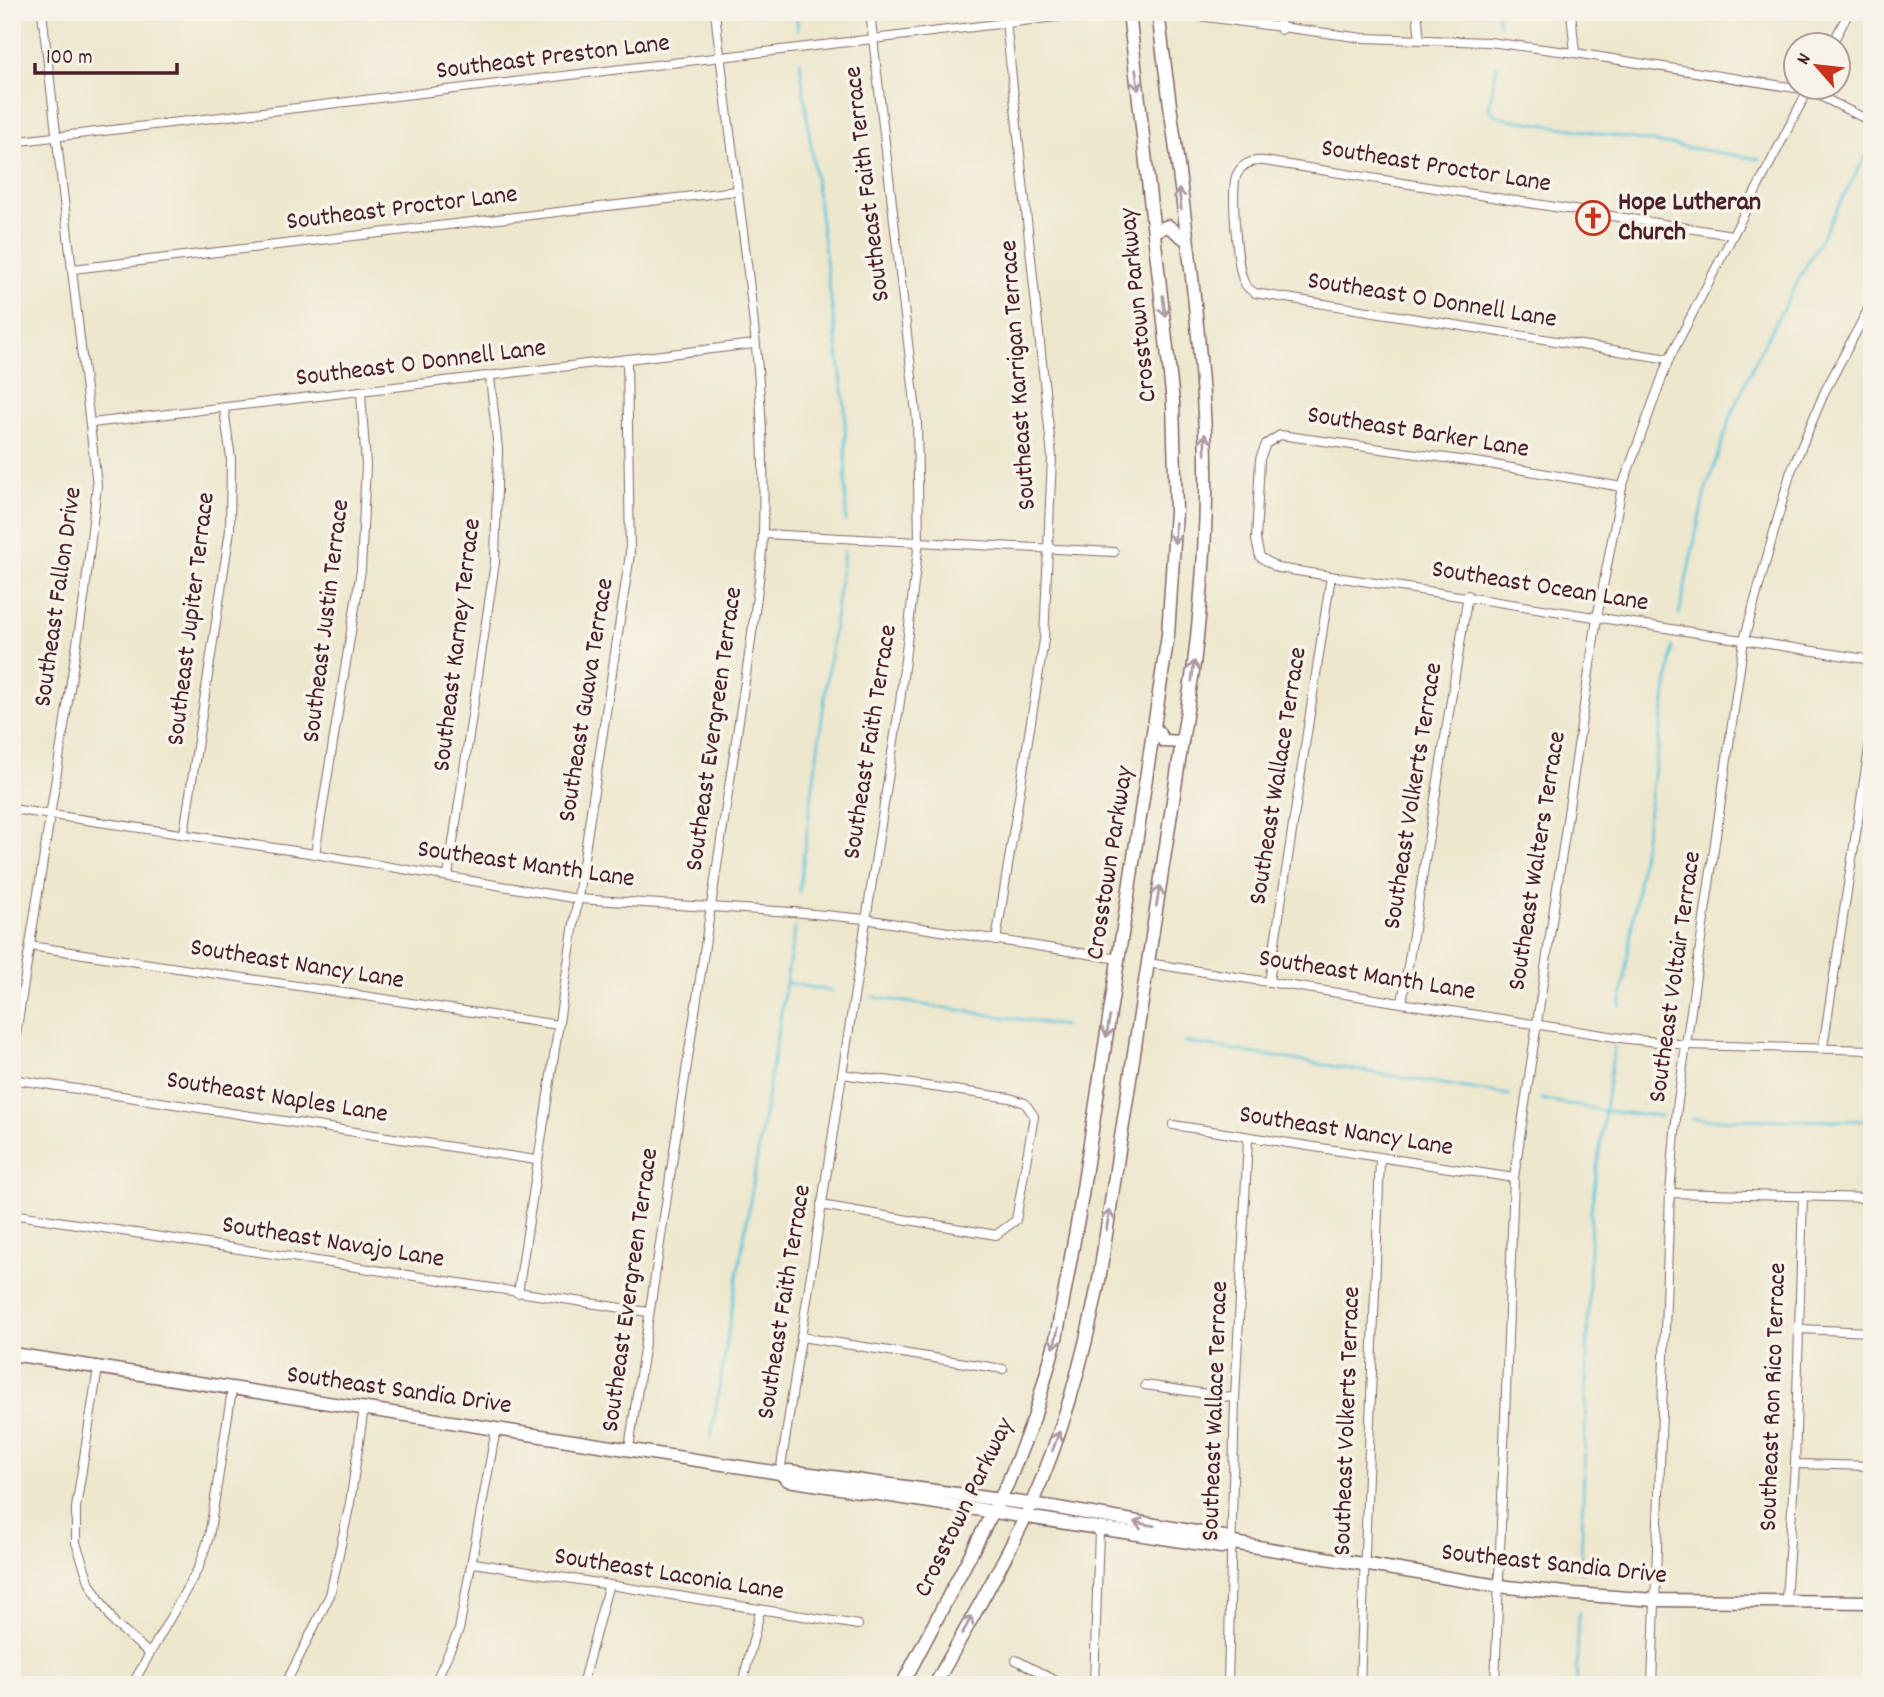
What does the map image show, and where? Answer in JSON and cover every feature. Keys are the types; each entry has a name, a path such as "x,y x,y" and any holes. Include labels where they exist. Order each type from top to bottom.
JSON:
{"main road":[{"name":"Crosstown Parkway","path":"902,1685 1000,1500 1034,1418 1063,1311 1155,728 1174,581 1176,474 1173,402 1129,12"},
{"name":"Crosstown Parkway","path":"935,1685 1031,1504 1063,1421 1088,1334 1148,963 1200,616 1206,494 1203,401 1158,12"},
{"path":"1155,231 1168,226 1185,239"},
{"path":"1155,728 1164,741 1182,742"},
{"name":"Southeast Sandia Drive","path":"12,1354 780,1473 789,1471 1031,1504 1224,1536 1233,1543"},
{"name":"Southeast Sandia Drive","path":"780,1473 788,1480 1099,1530 1221,1547 1233,1543 1498,1586 1655,1600 1872,1602"}],"street":[{"name":"Southeast Fallon Drive","path":"12,1060 96,514 97,485 92,423 42,12"},
{"name":"Southeast Evergreen Terrace","path":"629,1448 750,648 763,534 763,473 754,344 715,12"},
{"name":"Southeast Faith Terrace","path":"780,1473 900,702 919,541 917,421 870,12"},
{"name":"Southeast Karrigan Terrace","path":"996,941 1044,640 1052,457 1005,12"},
{"name":"Southeast Preston Lane","path":"12,142 1098,12"},
{"path":"1169,12 1281,30 1489,42 1783,85"},
{"path":"1279,12 1281,30"},
{"path":"1417,12 1420,40"},
{"path":"1571,12 1575,53"},
{"path":"1838,32 1849,12"},
{"name":"Southeast Walters Terrace","path":"1494,1685 1514,1178 1597,618 1622,487 1669,359 1802,102"},
{"path":"1834,102 1872,122"},
{"name":"Southeast Proctor Lane","path":"1237,231 1234,181 1242,167 1256,160 1732,235"},
{"name":"Southeast Proctor Lane","path":"73,269 736,191"},
{"name":"Southeast O Donnell Lane","path":"1237,231 1242,279 1250,290 1262,296 1669,359"},
{"name":"Southeast Voltair Terrace","path":"1652,1685 1670,1194 1677,1108 1744,640 1790,474 1825,391 1872,302"},
{"name":"Southeast O Donnell Lane","path":"92,423 754,344"},
{"name":"Southeast Guava Terrace","path":"517,1293 631,554 627,360"},
{"name":"Southeast Karney Terrace","path":"448,876 495,562 498,449 490,377"},
{"name":"Southeast Justin Terrace","path":"315,854 360,570 366,465 361,393"},
{"name":"Southeast Jupiter Terrace","path":"184,833 230,530 231,459 224,409"},
{"name":"Southeast Barker Lane","path":"1258,501 1262,452 1273,438 1288,434 1622,487"},
{"name":"Southeast Ocean Lane","path":"1258,501 1257,549 1266,563 1278,568 1468,595 1597,618 1872,660"},
{"path":"763,534 1114,552"},
{"name":"Southeast Wallace Terrace","path":"1269,982 1331,576"},
{"name":"Southeast Volkerts Terrace","path":"1402,1003 1468,595"},
{"path":"1823,1047 1872,729"},
{"name":"Southeast Manth Lane","path":"12,808 315,854 578,899 865,919 1119,959"},
{"name":"Southeast Nancy Lane","path":"30,946 558,1025"},
{"name":"Southeast Manth Lane","path":"1148,963 1628,1039 1688,1045 1872,1050"},
{"path":"821,1205 996,1235 1016,1220 1034,1116 1025,1103 1010,1098 842,1073"},
{"name":"Southeast Naples Lane","path":"12,1079 536,1160"},
{"name":"Southeast Nancy Lane","path":"1173,1125 1248,1139 1514,1178"},
{"name":"Southeast Wallace Terrace","path":"1228,1685 1235,1398 1248,1139"},
{"name":"Southeast Volkerts Terrace","path":"1360,1685 1380,1159"},
{"path":"1670,1194 1872,1198"},
{"name":"Southeast Ron Rico Terrace","path":"1786,1600 1795,1464 1802,1196"},
{"name":"Southeast Navajo Lane","path":"12,1214 648,1312"},
{"path":"1799,1329 1872,1332"},
{"path":"801,1337 1003,1369"},
{"path":"98,1368 76,1508 76,1543 90,1584 115,1624 149,1653"},
{"path":"1145,1385 1235,1398"},
{"path":"132,1685 198,1567 209,1537 232,1390"},
{"path":"285,1685 330,1595 350,1503 364,1408"},
{"path":"434,1685 459,1630 474,1563 496,1429"},
{"path":"1795,1464 1872,1465"},
{"path":"1094,1685 1099,1530"},
{"name":"Southeast Laconia Lane","path":"474,1563 608,1587 686,1597 760,1612 858,1625"},
{"path":"582,1685 608,1587"},
{"path":"742,1685 760,1612"},
{"path":"1016,1660 1064,1685"}],"waterway":[{"path":"796,12 798,30"},
{"path":"1497,12 1499,25"},
{"path":"800,62 845,406 846,521"},
{"path":"1497,65 1489,107 1491,112 1503,118 1759,159"},
{"path":"1679,614 1705,492 1734,408 1759,353 1872,144"},
{"path":"12,367 19,499 12,555"},
{"path":"799,892 844,551"},
{"path":"1620,1007 1673,647"},
{"path":"711,1437 795,928"},
{"path":"787,983 832,991"},
{"path":"872,997 1064,1026"},
{"path":"1184,1042 1510,1095"},
{"path":"1581,1573 1591,1211 1614,1047"},
{"path":"1541,1099 1605,1111 1661,1116"},
{"path":"1691,1119 1872,1121"},
{"path":"1576,1685 1579,1613"}],"place":[{"name":"Hope Lutheran Church","path":"1593,218"}]}
